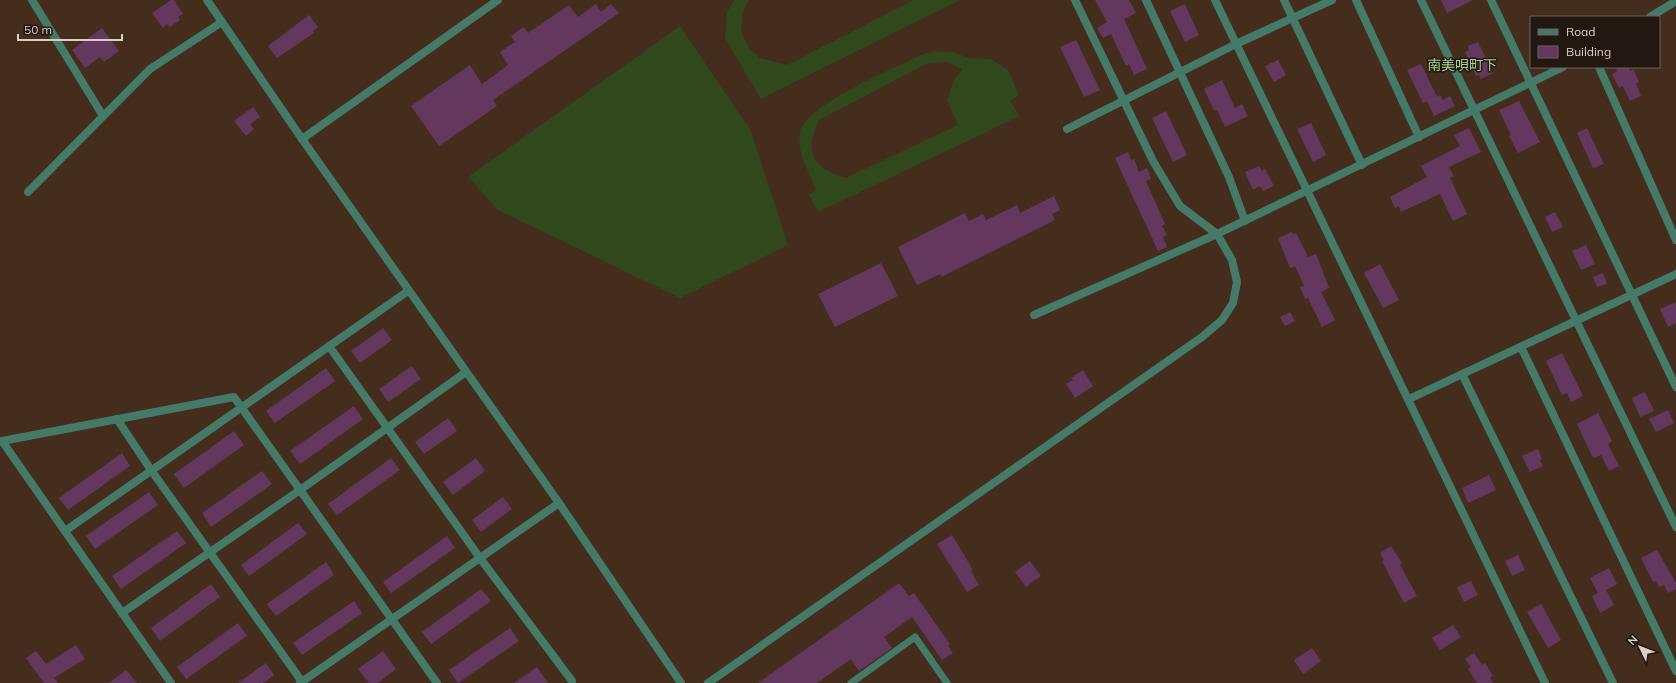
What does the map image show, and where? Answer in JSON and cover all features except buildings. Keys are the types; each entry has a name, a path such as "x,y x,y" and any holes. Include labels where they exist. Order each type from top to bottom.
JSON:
{"street":[{"path":"32,0 103,116"},
{"path":"207,0 408,291 558,503 681,683"},
{"path":"302,139 498,0"},
{"path":"708,683 1177,354 1222,320 1233,303 1237,282 1232,260 1217,234 1180,206 1153,161 1075,0"},
{"path":"1146,0 1229,177 1245,221"},
{"path":"1215,0 1306,192 1545,683"},
{"path":"1284,0 1362,165"},
{"path":"1067,129 1236,44 1332,0"},
{"path":"1356,0 1419,137"},
{"path":"1421,0 1676,527"},
{"path":"1491,0 1676,387"},
{"path":"1652,16 1676,1"},
{"path":"28,192 150,69 222,22"},
{"path":"1034,315 1245,221 1561,68"},
{"path":"1599,68 1676,240"},
{"path":"1408,399 1676,274"},
{"path":"65,531 408,291"},
{"path":"329,346 480,558 572,681"},
{"path":"1521,347 1676,671"},
{"path":"122,613 300,490 466,372"},
{"path":"1462,374 1613,683"},
{"path":"171,683 2,441 234,397 437,683"},
{"path":"117,419 151,470 211,552 302,682 558,503"}],"lane":[{"path":"851,683 915,637 947,683"}],"green space":[{"path":"734,0 749,0 743,11 741,32 749,48 759,58 787,65 914,0 960,0 761,99 725,38 727,13"},
{"path":"680,26 751,131 788,245 680,298 498,210 468,177"},
{"path":"940,51 953,52 969,58 991,59 1008,70 1019,95 1010,101 1020,116 818,212 809,194 816,190 801,154 800,147 800,132 806,121 835,98 876,76 926,53","holes":["947,62 962,69 953,82 947,101 958,125 846,178 825,169 814,157 812,141 814,131 819,120 928,63"]}],"district":[{"name":"南美唄町下","path":"1462,65"}]}
